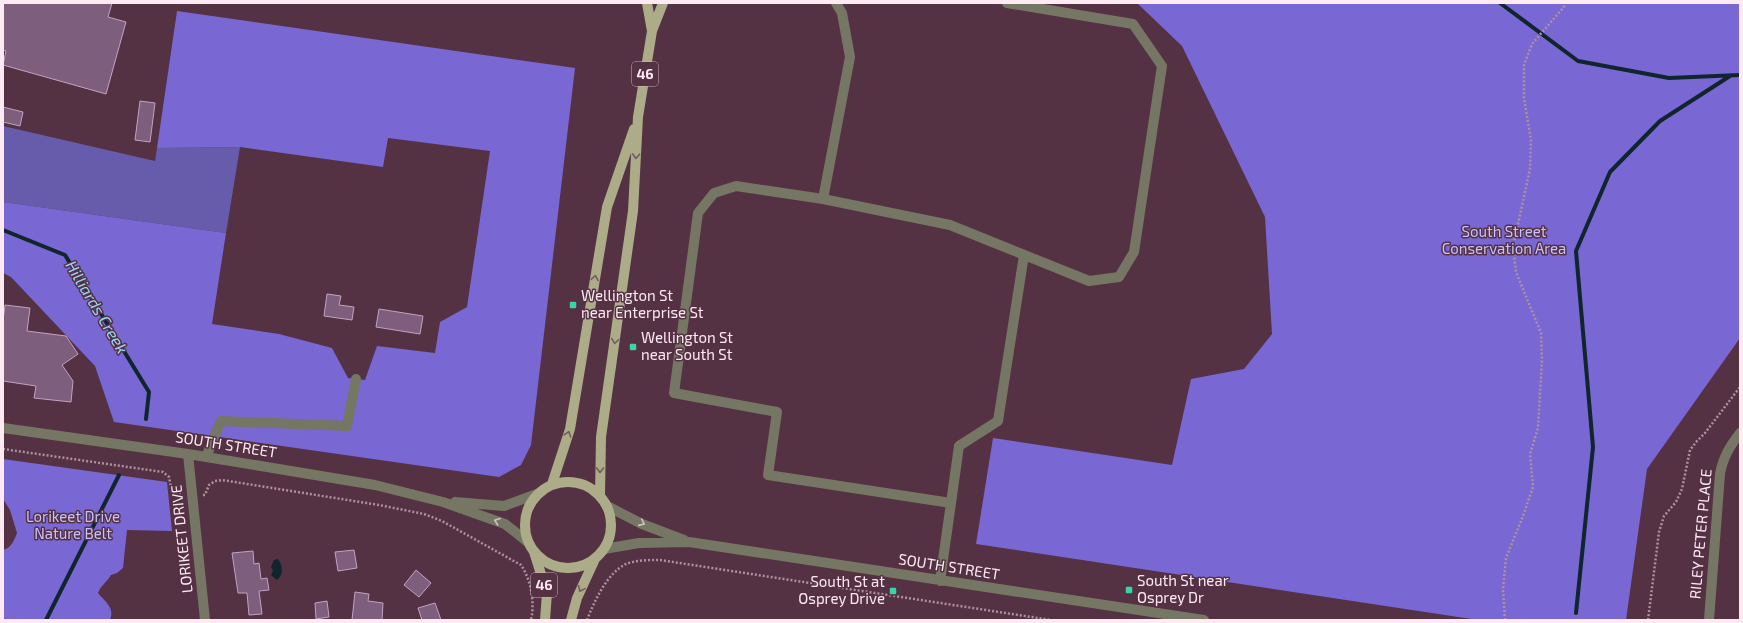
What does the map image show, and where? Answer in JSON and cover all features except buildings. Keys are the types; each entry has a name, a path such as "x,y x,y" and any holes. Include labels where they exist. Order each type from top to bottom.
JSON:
{"main road":[{"name":"46","path":"647,3 652,31"},
{"name":"46","path":"600,495 601,437 633,212 638,118 652,31 663,3"},
{"name":"46","path":"552,484 570,429 606,207 638,118"},
{"name":"46","path":"545,620 546,593 534,552 524,529 526,514 536,494 552,484 566,481 578,482 592,488 600,495 607,506 611,521 610,536 604,549 595,559 577,598 571,620"},
{"name":"46","path":"534,552 540,558 554,566 566,568 581,566 595,559"}],"street":[{"path":"823,199 850,57 842,13 836,3"},
{"path":"952,503 768,475 777,412 674,393 698,213 714,193 736,186 823,199 950,225 1089,281 1119,277 1134,252 1162,66 1133,24 1007,3"},
{"path":"940,581 959,446 998,421 1024,255"},
{"path":"206,457 221,421 347,426 356,379"},
{"name":"SOUTH STREET","path":"3,428 188,454 376,485 443,502 505,524 529,543"},
{"name":"RILEY PETER PLACE","path":"1709,620 1723,459 1730,446 1740,433"},
{"name":"LORIKEET DRIVE","path":"188,454 206,620"},
{"name":"SOUTH STREET","path":"443,502 504,506 536,494"},
{"name":"SOUTH STREET","path":"607,506 642,524 689,542"},
{"name":"SOUTH STREET","path":"604,549 639,543 689,542 940,581 1154,617 1204,620"}],"path":[{"path":"1505,620 1503,589 1506,558 1524,516 1533,487 1530,454 1538,428 1542,360 1541,333 1516,272 1513,247 1530,169 1531,140 1524,98 1524,65 1532,44 1566,3"},
{"path":"1648,620 1659,532 1664,516 1676,502 1682,489 1690,450 1706,433 1740,387"},
{"path":"3,448 164,472 169,477 172,492 205,496 209,485 215,481 222,480 379,504 424,514 436,518 520,565 525,571 533,602 531,620"},
{"path":"587,620 593,603 612,574 626,564 644,560 660,560 1051,620"}],"shaded area":[{"path":"3,126 155,161 157,148 240,147 226,233 3,202"}],"green space":[{"name":"South Street Conservation Area","path":"1137,3 1740,3 1740,338 1647,469 1626,620 1478,620 976,544 993,438 1172,465 1191,379 1244,369 1272,334 1265,217 1182,46"},
{"path":"177,11 575,68 531,445 521,465 499,477 114,422 95,366 11,277 3,273 3,202 226,233 212,324 279,334 332,348 348,378 365,380 377,346 435,353 440,322 467,307 490,151 388,138 383,167 240,147 157,148"},
{"name":"Lorikeet Drive Nature Belt","path":"3,459 167,482 172,531 127,530 123,568 117,573 111,575 98,593 110,608 110,620 3,620 3,550 10,546 17,533 10,510 3,499"}],"water":[{"path":"278,559 281,564 282,573 277,580 271,575 273,571 271,567 274,560"}],"waterway":[{"path":"1500,3 1578,61 1669,78 1740,75"},
{"path":"1576,613 1593,447 1576,251 1610,172 1660,121 1730,76"},
{"name":"Hilliards Creek","path":"3,230 65,255 149,392 146,419"},
{"name":"Hilliards Creek","path":"46,620 119,475"}],"place":[{"name":"Wellington St near Enterprise St","path":"573,305"},
{"name":"Wellington St near South St","path":"633,347"},
{"name":"South St near Osprey Dr","path":"1129,590"},
{"name":"South St at Osprey Drive","path":"893,591"}]}
